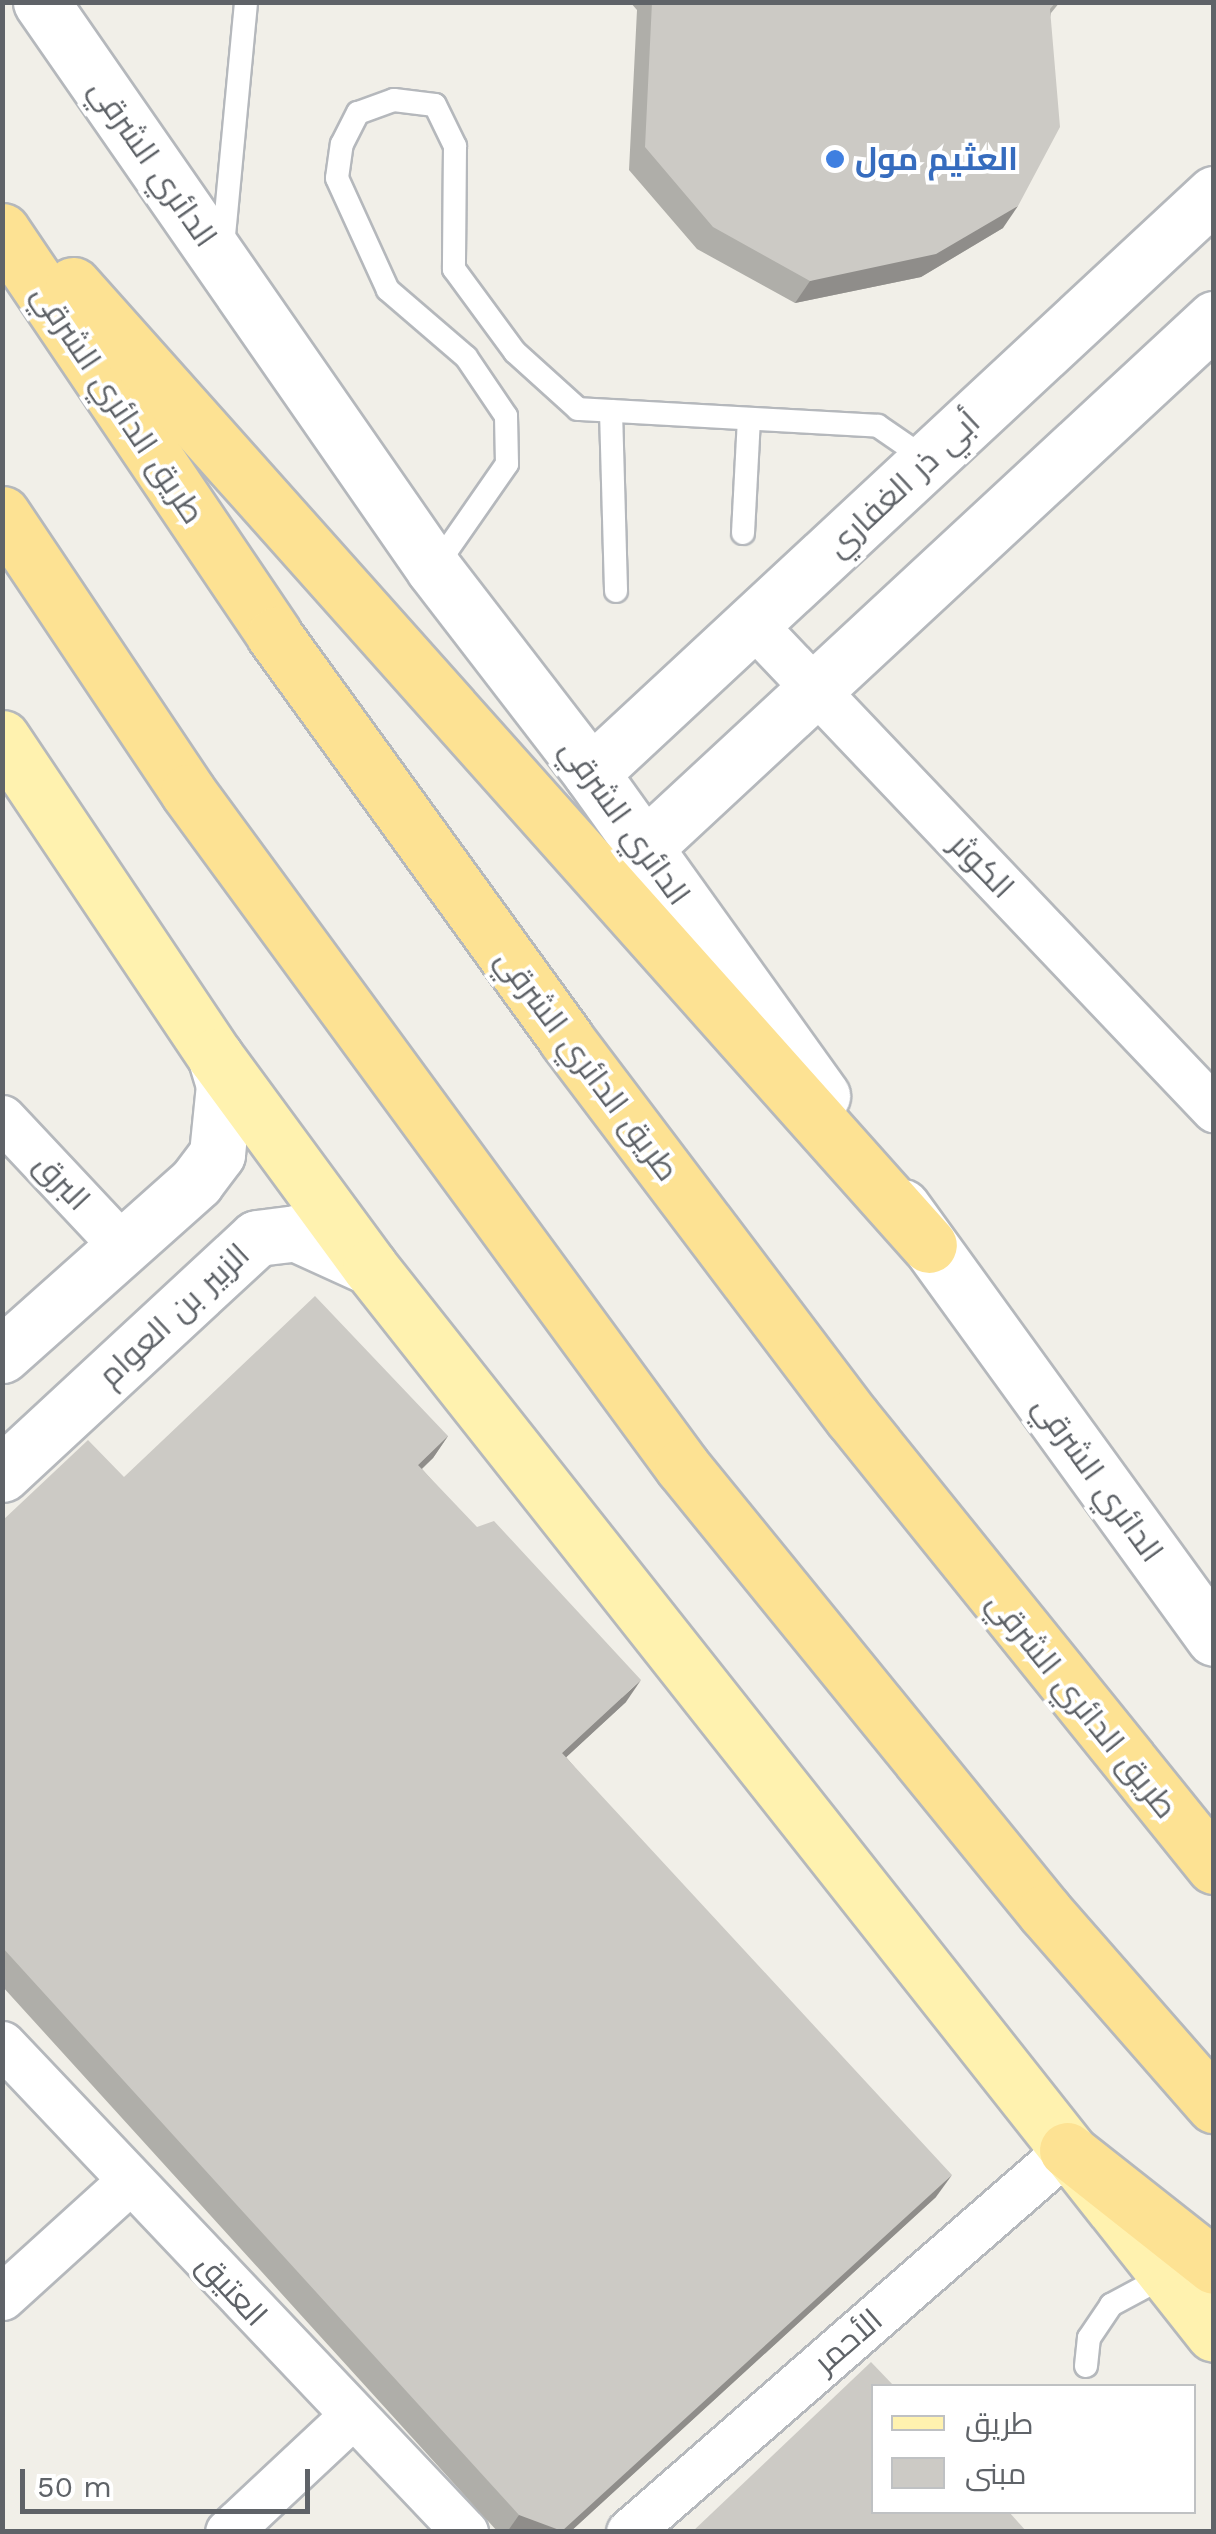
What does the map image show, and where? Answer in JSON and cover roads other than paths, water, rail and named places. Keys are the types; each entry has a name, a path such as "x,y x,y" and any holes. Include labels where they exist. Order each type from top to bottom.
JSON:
{"highway":[{"path":"2,206 929,1245"},
{"name":"طريق الدائري الشرقي","path":"2,231 274,636 566,1039 852,1418 1214,1866"},
{"path":"2,514 188,792 682,1466 1045,1912 1214,2106"},
{"path":"1067,2150 1190,2271"}],"main road":[{"path":"2,738 215,1056 370,1267 1067,2150"},
{"path":"1190,2271 1214,2334"}],"street":[{"name":"الدائري الشرقي","path":"41,2 434,569 591,773 1214,1638"},
{"name":"أبي ذر الغفاري","path":"591,773 1214,194"},
{"path":"644,848 1214,319"},
{"name":"الكوثر","path":"752,623 1206,1085"},
{"path":"2,1355 196,1182 217,1154 224,1085 215,1056"},
{"name":"البرق","path":"2,1118 122,1246"},
{"name":"الزبير بن العوام","path":"2,1474 257,1238 295,1233 370,1267"},
{"name":"العتيق","path":"2,2044 465,2532"},
{"name":"الأحمر","path":"628,2532 1067,2150"},
{"path":"2,2297 129,2182"},
{"path":"228,2532 352,2416"}],"lane":[{"path":"222,260 246,2"},
{"path":"434,569 507,464 506,416 466,357 388,290 338,178 342,144 358,113 394,100 436,106 456,146 454,269 515,352 578,409 878,426 929,460"},
{"path":"612,410 616,590"},
{"path":"742,533 748,418"},
{"path":"1086,2366 1089,2338 1111,2304 1190,2271"}],"place":[{"name":"العثيم مول","path":"835,159"}]}
